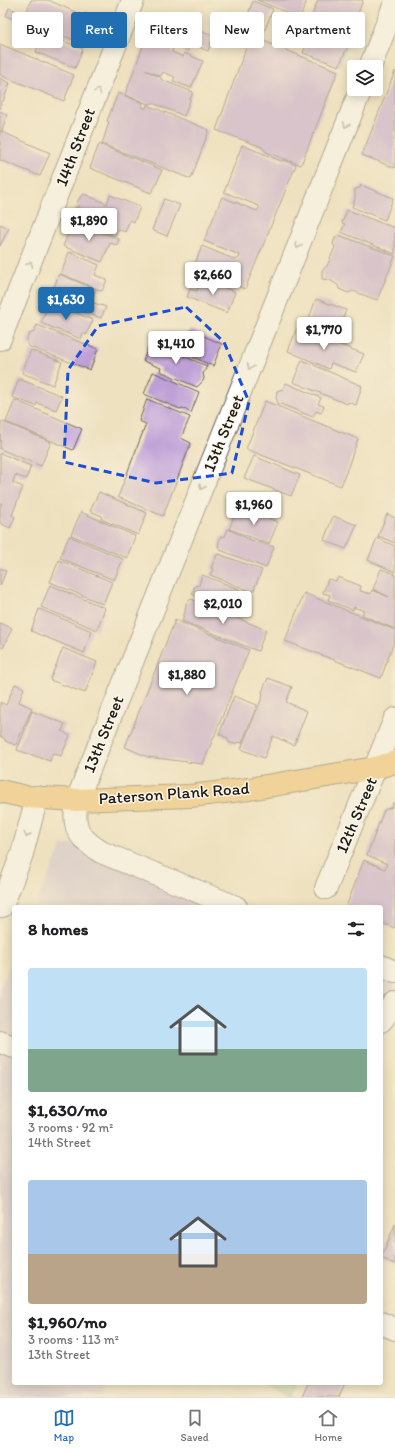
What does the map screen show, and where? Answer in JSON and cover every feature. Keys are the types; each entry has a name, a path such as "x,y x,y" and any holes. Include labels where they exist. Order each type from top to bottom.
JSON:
{"main road":[{"name":"Paterson Plank Road","path":"0,791 37,797 77,800 190,796 248,789 385,765"}],"street":[{"name":"14th Street","path":"0,339 133,0"},
{"path":"373,60 395,3"},
{"name":"13th Street","path":"231,905 101,852 86,843 79,833 74,817 77,800 358,96"},
{"name":"12th Street","path":"326,888 385,765 395,719"},
{"path":"0,906 2,906 22,854 37,797"},
{"path":"383,967 395,972"},
{"path":"383,1019 395,1004"},
{"path":"0,1042 12,1046"},
{"path":"383,1324 395,1329"}],"highlighted area":[{"path":"186,307 224,342 249,402 232,473 156,483 64,462 68,370 98,326"}],"shaded area":[{"path":"106,843 247,905 36,905 62,845"},
{"path":"12,961 12,1385 106,1385 103,1397 0,1397 0,988"},
{"path":"383,965 395,970 395,1027 383,1036"}],"green space":[{"path":"266,1385 296,1385 290,1397"}],"building":[{"path":"31,0 48,0 75,12 71,12 71,39 63,36 63,12 27,12"},
{"path":"257,0 307,0 302,12 286,12"},
{"path":"318,0 363,0 359,12 313,12"},
{"path":"253,1 273,9 264,32 264,12 249,12"},
{"path":"9,8 20,12 12,12 12,18 6,16"},
{"path":"202,32 210,35 210,45 208,51 201,48 202,48"},
{"path":"63,41 71,44 71,48 83,49 75,68 36,52 37,48 63,48"},
{"path":"264,41 272,44 272,48 281,48 338,71 301,165 266,152 262,147 216,130 246,48 264,48"},
{"path":"0,44 74,75 64,101 0,75"},
{"path":"142,48 173,48 172,52 183,57 184,53 203,61 191,88 173,81 175,77 163,72 161,76 145,70 160,77 162,80 193,92 184,116 153,103 148,104 125,95"},
{"path":"180,48 189,48 188,51"},
{"path":"305,48 347,48 339,66 303,53"},
{"path":"395,71 395,168 362,155"},
{"path":"0,78 10,83 0,109"},
{"path":"118,93 143,103 142,107 146,108 147,105 209,130 191,179 102,144 109,122 107,121"},
{"path":"0,111 7,115 2,131 0,130"},
{"path":"0,131 50,153 40,176 0,160"},
{"path":"99,144 162,170 151,193 90,168"},
{"path":"242,145 281,161 284,160 296,165 245,289 193,269 202,246 236,260 239,258 240,255 204,241 222,197 257,211 259,209 259,206 224,192"},
{"path":"361,185 393,198 385,220 352,207 355,199 355,189 360,188"},
{"path":"84,194 107,204 110,195 140,207 134,222 130,220 125,232 118,229 115,236 74,219 73,214 75,208 79,206 77,203 80,197"},
{"path":"164,199 180,205 167,236 152,230"},
{"path":"347,210 395,228 395,254 341,232 345,224 342,223"},
{"path":"73,222 119,239 117,245 110,243 102,262 63,246"},
{"path":"0,224 9,228 0,246"},
{"path":"339,235 395,256 377,300 353,291 348,293 339,289 338,285 330,280 322,279 322,270 327,266 335,247 333,244 335,238"},
{"path":"69,252 99,265 95,275 107,280 102,291 61,274"},
{"path":"59,274 96,289 91,302 106,307 101,318 50,298"},
{"path":"201,278 235,292 227,313 187,297 190,289 197,291"},
{"path":"316,299 346,310 337,333 308,321"},
{"path":"49,302 93,320 86,335 83,333 81,339 41,323"},
{"path":"37,325 98,349 90,370 28,346 27,339 29,334 34,332"},
{"path":"297,328 364,354 356,372 331,363 329,369 288,351"},
{"path":"190,330 222,344 213,366 181,352"},
{"path":"150,342 207,366 203,374 203,381 197,387 160,371 161,368 143,361"},
{"path":"31,350 62,362 53,385 22,373"},
{"path":"302,360 362,386 356,405 348,402 347,404 293,382"},
{"path":"153,372 199,392 191,413 183,408 180,409 144,394"},
{"path":"19,379 62,396 56,410 37,403 36,406 12,397"},
{"path":"286,383 321,398 318,404 324,406 321,413 316,411 313,417 278,403 276,398 277,391 283,389"},
{"path":"147,399 190,417 181,438 191,443 163,516 118,497 146,424 139,421"},
{"path":"15,400 82,429 73,450 6,422"},
{"path":"265,401 358,439 341,486 246,449"},
{"path":"1,421 51,442 41,466 0,449"},
{"path":"0,453 31,466 26,479 15,475 13,483 23,487 12,515 15,517 10,528 0,523 0,506 2,504 0,503"},
{"path":"254,456 300,475 291,496 244,478"},
{"path":"99,492 147,513 138,535 101,519 102,516 90,511"},
{"path":"238,507 278,522 269,544 229,529"},
{"path":"81,512 135,536 127,558 71,535"},
{"path":"387,514 395,518 395,543 378,536"},
{"path":"333,516 357,525 346,549 324,540"},
{"path":"228,529 251,540 274,547 266,568 220,550 218,546 220,537 225,536"},
{"path":"69,536 123,559 114,580 60,558"},
{"path":"377,538 395,546 395,572 368,560"},
{"path":"219,554 262,570 253,592 210,575 213,569 211,568 217,555"},
{"path":"59,560 112,582 103,604 50,582"},
{"path":"0,568 6,571 0,586"},
{"path":"381,569 395,574 395,629 362,615 364,611 354,607 353,610 328,600 330,595 323,593 328,579 336,581 338,577 361,586 360,591 371,594 372,590 389,597 373,589"},
{"path":"202,575 239,589 230,608 192,594 195,586 199,585"},
{"path":"50,585 105,608 97,630 41,607"},
{"path":"304,593 395,630 395,639 381,678 285,641"},
{"path":"191,599 266,630 258,651 182,621 186,603"},
{"path":"39,609 92,631 84,653 31,631"},
{"path":"175,620 249,650 203,764 148,757 125,747"},
{"path":"0,623 12,628 3,648 0,646"},
{"path":"63,648 97,662 85,693 50,680"},
{"path":"268,678 292,687 286,702 307,711 294,745 273,736 264,758 241,749 263,695 262,692"},
{"path":"15,684 24,688 19,702 32,708 16,745 5,741 5,739 0,736 0,702 6,705"},
{"path":"234,696 257,705 242,743 239,742 234,744 228,742 228,738 219,734"},
{"path":"32,711 65,724 62,731 70,736 61,756 53,753 50,761 17,750"},
{"path":"393,803 395,803 395,928 383,924 383,905 347,905 364,860 385,869 387,864 367,855 384,810 392,807"},
{"path":"395,1224 395,1264 383,1259 383,1253"},
{"path":"307,1385 344,1385 339,1397 302,1397"}]}
